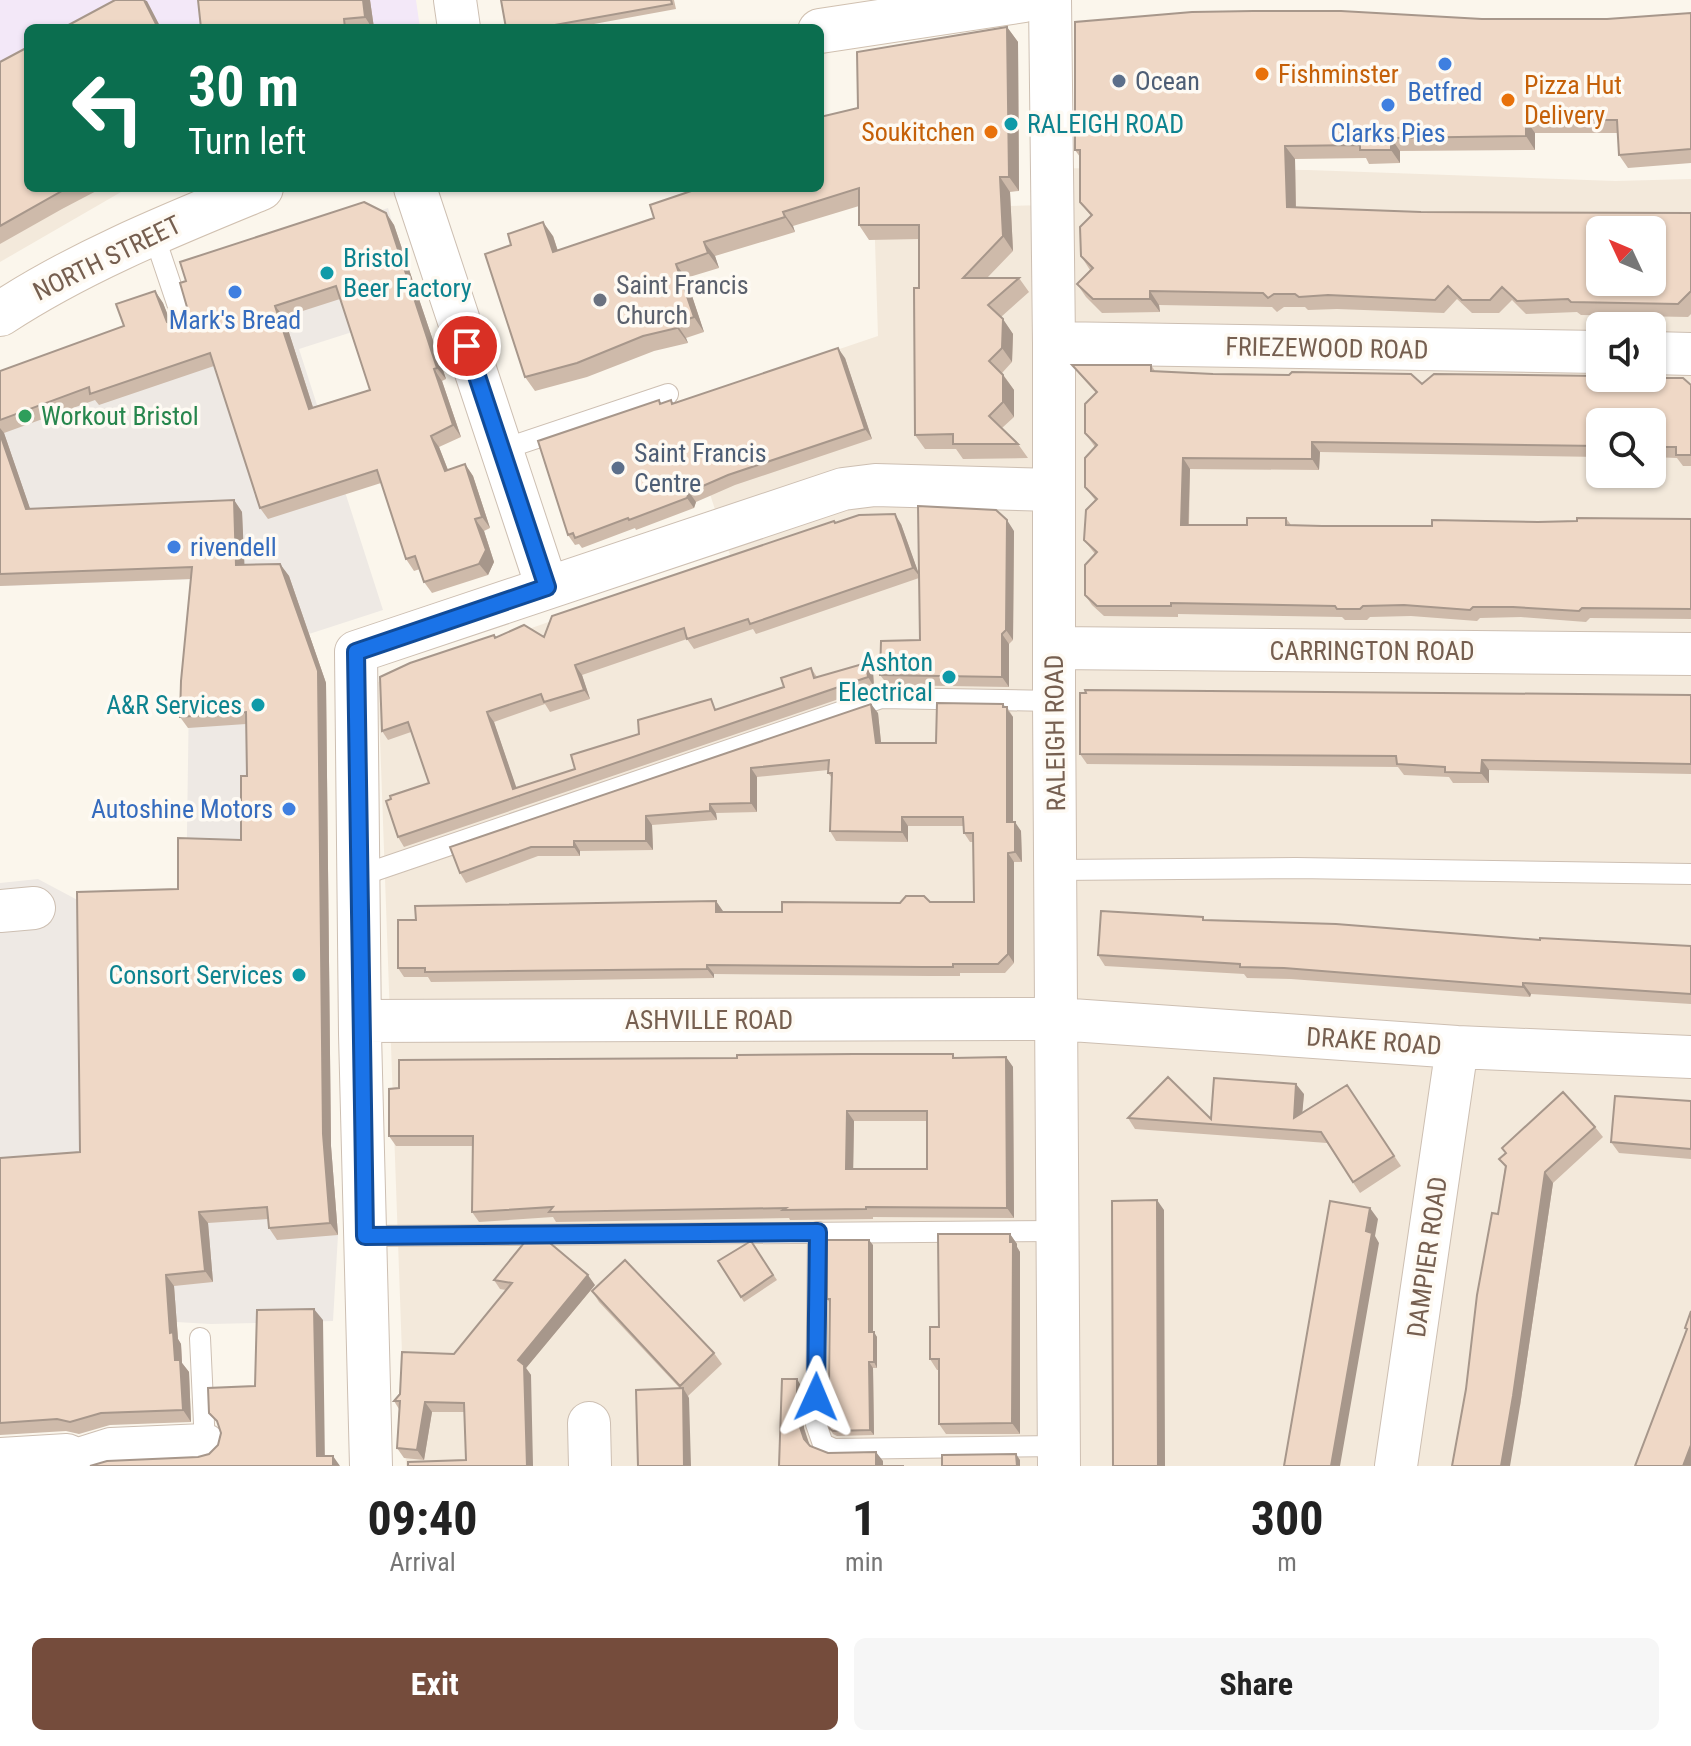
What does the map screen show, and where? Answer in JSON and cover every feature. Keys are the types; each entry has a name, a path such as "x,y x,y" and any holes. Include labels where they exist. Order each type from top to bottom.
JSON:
{"main road":[{"path":"824,30 1024,0"},
{"name":"NORTH STREET","path":"0,314 86,265 153,232 251,192"}],"street":[{"path":"455,0 458,24"},
{"name":"RALEIGH ROAD","path":"1050,0 1059,1456"},
{"path":"416,192 547,587"},
{"name":"FRIEZEWOOD ROAD","path":"1054,343 1586,352"},
{"path":"1666,353 1691,354"},
{"path":"371,1466 360,1021 356,652 858,486 1054,490"},
{"name":"CARRINGTON ROAD","path":"1054,648 1691,654"},
{"name":"ASHVILLE ROAD","path":"360,1021 1057,1019"},
{"name":"DRAKE ROAD","path":"1057,1019 1457,1047 1691,1057"},
{"name":"DAMPIER ROAD","path":"1396,1466 1457,1047"},
{"path":"589,1423 590,1466"},
{"path":"0,1459 67,1455 78,1463 111,1449 205,1445"}],"lane":[{"path":"153,232 184,324"},
{"path":"501,450 668,394"},
{"path":"359,876 881,698 1054,701"},
{"path":"1056,870 1296,868 1691,874"},
{"path":"365,1236 1058,1231"},
{"path":"818,1232 816,1424 823,1444 834,1449 1059,1456"},
{"path":"200,1338 205,1445"}],"shaded area":[{"path":"0,0 416,0 419,24 24,24 24,96 0,77"},
{"path":"0,77 24,172 24,192 121,192 0,262"},
{"path":"1042,168 1308,170 1615,181 1691,179 1691,1466 406,1466 378,682 731,558 680,403 878,336 874,210 1045,205"},
{"path":"388,208 418,311 299,349 383,610 309,634 326,683 331,1146 338,1235 333,1321 176,1322 0,1335 0,883 38,879 85,904 186,901 189,693 200,579 0,586 0,386 202,318 188,273"}],"building":[{"path":"115,0 144,0 156,24 70,24"},
{"path":"198,0 363,0 365,17 344,19 345,24 201,24"},
{"path":"501,0 671,0 672,4 560,24 505,24"},
{"path":"1341,11 1482,19 1607,19 1691,13 1691,149 1619,155 1617,120 1526,120 1526,136 1391,138 1391,150 1360,150 1360,145 1285,146 1287,207 1421,212 1691,213 1691,291 1678,304 1571,302 1568,299 1517,301 1502,287 1490,300 1462,300 1448,286 1435,300 1328,295 1299,297 1295,294 1274,294 1268,298 1263,293 1150,291 1150,299 1093,299 1077,284 1093,268 1081,256 1080,227 1092,215 1080,202 1080,150 1075,150 1075,22 1192,12"},
{"path":"1007,27 1009,177 1000,177 1003,236 963,278 1019,278 988,305 1003,319 1002,348 989,361 1003,375 1003,402 989,416 1018,444 953,444 953,434 915,435 914,288 919,288 919,225 859,225 859,188 783,212 785,217 704,242 708,253 676,264 694,317 676,323 677,328 643,336 577,363 525,377 485,254 511,245 508,234 543,222 553,252 654,218 650,205 688,192 824,192 824,116 858,108 857,52"},
{"path":"24,49 24,192 60,192 0,226 0,62"},
{"path":"364,202 386,213 453,425 431,436 445,471 465,464 482,517 475,519 486,550 479,564 424,582 415,556 406,559 377,470 260,508 210,353 90,394 89,387 0,420 0,371 124,326 116,304 155,291 167,322 181,324 189,314 180,283 186,281 180,262","holes":["336,286 370,390 309,409 275,306"]},
{"path":"838,348 865,429 728,475 689,492 687,498 629,520 575,538 573,533 568,535 538,441 659,400 660,404 671,400 672,404"},
{"path":"1072,365 1151,365 1151,371 1213,374 1411,374 1422,384 1434,374 1586,376 1586,392 1666,392 1666,378 1683,378 1691,385 1691,455 1676,455 1676,447 1666,447 1666,408 1586,408 1586,446 1312,442 1312,459 1183,458 1181,525 1247,525 1247,518 1286,518 1286,525 1322,526 1432,526 1432,520 1538,522 1577,521 1577,518 1691,519 1691,609 1582,608 1579,611 1473,607 1470,610 1404,605 1337,609 1335,606 1171,603 1171,606 1097,606 1085,595 1085,565 1097,552 1084,540 1086,510 1097,499 1085,487 1085,458 1097,445 1085,433 1085,404 1097,392"},
{"path":"0,434 26,509 234,500 236,565 280,564 318,671 323,1134 330,1223 269,1228 267,1207 199,1212 205,1271 166,1275 170,1333 173,1332 175,1360 180,1360 183,1410 101,1413 70,1422 57,1419 0,1423 0,1158 80,1152 77,892 178,889 178,838 241,840 241,776 247,776 246,712 180,717 192,567 0,574"},
{"path":"918,506 996,510 1007,520 1006,630 1002,634 1002,677 880,675 881,641 920,640"},
{"path":"895,514 913,568 750,624 748,619 687,639 684,628 575,665 584,690 544,702 541,694 487,712 513,789 575,769 571,755 639,734 638,720 711,699 715,710 784,687 781,678 811,668 814,678 866,663 868,677 398,837 386,801 391,799 390,796 429,783 408,722 382,731 380,677 410,663 494,635 495,638 524,625 544,637 552,616 834,521 859,515"},
{"path":"1085,690 1691,695 1691,764 1482,760 1481,773 1445,772 1445,767 1397,764 1396,756 1080,754 1080,693 1086,693"},
{"path":"937,703 1003,704 1007,707 1007,822 1015,822 1015,852 1008,853 1008,954 998,964 953,964 953,967 707,965 707,969 425,972 425,968 398,968 398,920 416,920 415,906 716,901 716,912 782,912 782,902 900,903 906,896 924,896 930,902 974,902 973,833 964,833 963,817 902,817 902,832 830,831 832,773 828,773 829,760 751,768 751,803 710,804 710,811 646,816 646,841 574,841 574,847 531,847 460,873 450,847 871,704 876,743 936,743"},
{"path":"1101,911 1203,917 1203,920 1336,924 1540,940 1691,946 1691,994 1523,983 1523,987 1098,955"},
{"path":"953,1054 953,1058 1006,1057 1007,1208 549,1212 553,1207 472,1212 473,1136 389,1136 389,1089 399,1088 399,1060 737,1058 737,1055","holes":["847,1111 927,1111 927,1169 846,1169"]},
{"path":"1168,1077 1211,1119 1214,1078 1296,1084 1294,1118 1347,1085 1394,1156 1353,1182 1321,1132 1128,1118"},
{"path":"1563,1092 1595,1127 1545,1172 1501,1466 1452,1466 1466,1389 1477,1295 1492,1213 1498,1214 1506,1166 1499,1159 1506,1153 1502,1148"},
{"path":"1615,1096 1691,1101 1691,1149 1611,1142"},
{"path":"1157,1200 1158,1466 1113,1466 1112,1201"},
{"path":"1330,1201 1370,1208 1366,1231 1372,1233 1331,1466 1284,1466"},
{"path":"938,1234 1010,1234 1010,1242 1013,1242 1012,1423 939,1424 939,1359 930,1359 930,1327 939,1327"},
{"path":"528,1238 544,1238 588,1275 518,1360 524,1365 527,1466 408,1466 408,1462 466,1460 464,1403 425,1402 417,1450 397,1448 400,1401 394,1401 400,1394 402,1352 454,1354 512,1283 494,1280"},
{"path":"827,1240 869,1240 869,1332 874,1332 874,1362 869,1362 870,1430 833,1431 825,1417 826,1384 829,1384 830,1299 827,1299"},
{"path":"751,1241 773,1275 741,1297 718,1261"},
{"path":"625,1260 714,1353 680,1386 592,1291"},
{"path":"314,1309 317,1456 333,1456 333,1466 90,1466 107,1461 209,1454 218,1445 221,1433 217,1421 209,1413 208,1388 255,1386 257,1310"},
{"path":"1691,1311 1691,1445 1683,1466 1635,1466 1687,1329"},
{"path":"782,1379 797,1379 797,1418 804,1439 810,1446 828,1453 876,1452 876,1466 779,1466"},
{"path":"683,1388 684,1466 638,1466 636,1390"},
{"path":"1016,1454 1017,1466 942,1466 942,1455"}],"place":[{"name":"Betfred","path":"1445,64"},
{"name":"Fishminster","path":"1262,74"},
{"name":"Ocean","path":"1119,81"},
{"name":"Pizza Hut Delivery","path":"1508,100"},
{"name":"Clarks Pies","path":"1388,105"},
{"name":"RALEIGH ROAD","path":"1011,124"},
{"name":"Soukitchen","path":"991,132"},
{"name":"Bristol Beer Factory","path":"327,273"},
{"name":"Mark's Bread","path":"235,292"},
{"name":"Saint Francis Church","path":"600,300"},
{"name":"Workout Bristol","path":"25,416"},
{"name":"Saint Francis Centre","path":"618,468"},
{"name":"rivendell","path":"174,547"},
{"name":"Ashton Electrical","path":"949,677"},
{"name":"A&R Services","path":"258,705"},
{"name":"Autoshine Motors","path":"289,809"},
{"name":"Consort Services","path":"299,975"}],"route":[{"path":"467,346 547,587 356,652 365,1236 818,1232 816,1397"}]}
